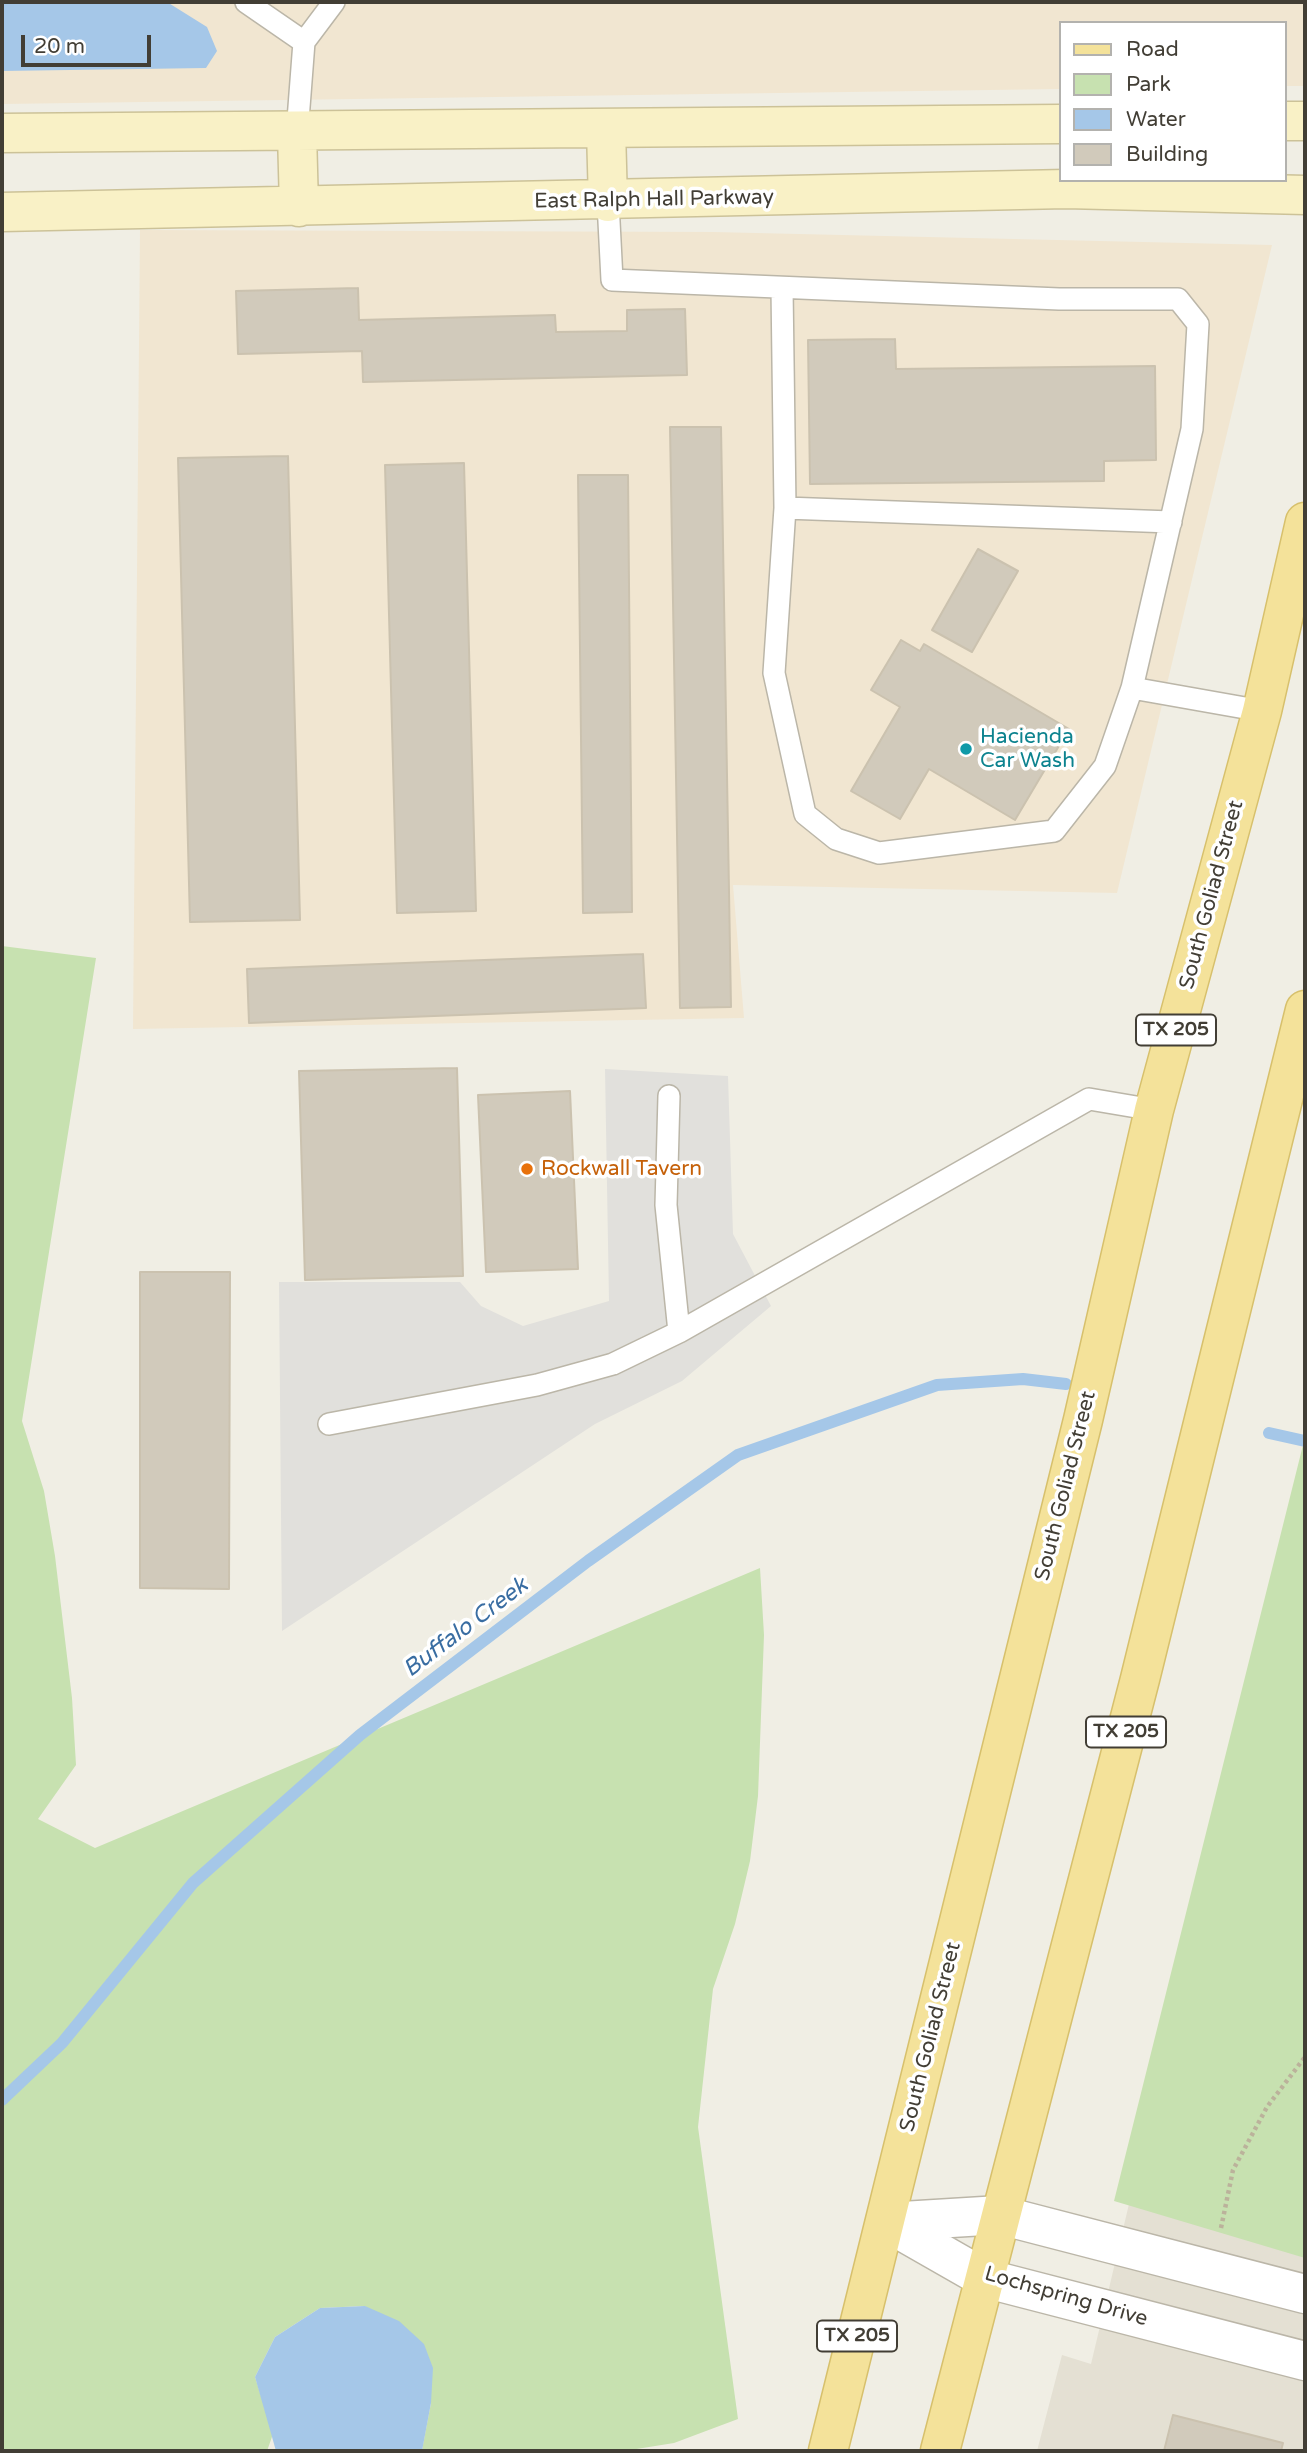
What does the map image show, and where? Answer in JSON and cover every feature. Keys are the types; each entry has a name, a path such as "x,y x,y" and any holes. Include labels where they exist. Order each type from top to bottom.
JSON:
{"main road":[{"path":"1286,121 1305,121"},
{"path":"2,133 297,133 1058,124"},
{"path":"606,130 608,202"},
{"path":"297,133 299,207"},
{"name":"East Ralph Hall Parkway","path":"2,212 608,202 1066,189 1305,195"},
{"name":"South Goliad Street","path":"828,2451 1090,1391 1154,1110 1262,711 1305,522"},
{"name":"TX 205","path":"940,2451 1136,1692 1305,1010"}],"street":[{"path":"886,2222 1000,2215 1305,2294"},
{"name":"Lochspring Drive","path":"886,2222 984,2278 1305,2361"}],"lane":[{"path":"246,2 304,42"},
{"path":"297,133 304,42 334,2"},
{"path":"608,202 612,280 1059,299 1178,299 1198,324 1192,429 1132,688 1105,766 1054,831 879,853 836,839 805,814 774,673 785,508 782,288"},
{"path":"785,508 1171,522"},
{"path":"1132,688 1262,711"},
{"path":"669,1096 666,1205 679,1332"},
{"path":"329,1424 537,1385 613,1364 679,1332 1089,1099 1154,1110"}],"path":[{"path":"1218,2241 1233,2170 1267,2107 1305,2057"}],"shaded area":[{"path":"2,2 1305,2 1305,86 1286,86 1286,21 1058,21 1058,89 2,104"},
{"path":"140,230 713,232 1272,245 1117,893 733,885 744,1018 133,1029"},
{"path":"605,1069 728,1076 733,1234 771,1306 682,1381 595,1424 282,1631 279,1282 460,1282 481,1306 523,1326 609,1301"},
{"path":"1305,1463 1305,2451 1037,2451 1062,2355 1091,2364"}],"green space":[{"path":"2,946 96,958 22,1421 44,1491 55,1556 72,1698 76,1765 38,1819 95,1848 760,1568 764,1635 758,1796 750,1861 735,1924 713,1989 698,2127 738,2419 674,2443 624,2451 422,2450 431,2403 365,2306 320,2308 275,2337 255,2377 273,2434 267,2451 2,2451"},
{"path":"1305,1437 1305,2258 1114,2201"}],"water":[{"path":"2,2 167,2 207,27 217,51 206,68 2,71"},
{"path":"365,2306 399,2321 424,2344 433,2368 431,2403 422,2451 276,2451 255,2377 275,2337 320,2308"}],"building":[{"path":"358,288 359,320 555,315 556,332 627,331 627,310 685,309 687,375 363,382 362,351 238,354 236,291"},
{"path":"895,339 896,369 1155,366 1156,460 1104,461 1104,481 810,484 808,340"},
{"path":"670,427 721,427 731,1007 680,1008"},
{"path":"288,456 300,920 190,922 178,458"},
{"path":"464,463 476,911 397,913 385,465"},
{"path":"578,475 628,475 632,912 583,913"},
{"path":"978,549 1018,571 972,652 932,630"},
{"name":"Hacienda Car Wash","path":"901,640 920,651 924,644 1069,729 1015,820 929,769 900,819 851,791 900,707 871,690"},
{"path":"643,954 646,1008 249,1023 247,969"},
{"path":"457,1068 463,1276 305,1280 299,1071"},
{"name":"Rockwall Tavern","path":"570,1091 578,1269 486,1272 478,1095"},
{"path":"140,1272 230,1272 229,1589 140,1588"},
{"path":"1173,2415 1283,2443 1281,2451 1164,2451"}],"waterway":[{"name":"Buffalo Creek","path":"2,2100 62,2043 193,1883 360,1735 588,1561 738,1455 937,1385 1023,1379 1066,1384"},
{"name":"Buffalo Creek","path":"1269,1433 1305,1441"}],"place":[{"name":"Hacienda Car Wash","path":"966,749"},
{"name":"Rockwall Tavern","path":"527,1169"}]}
